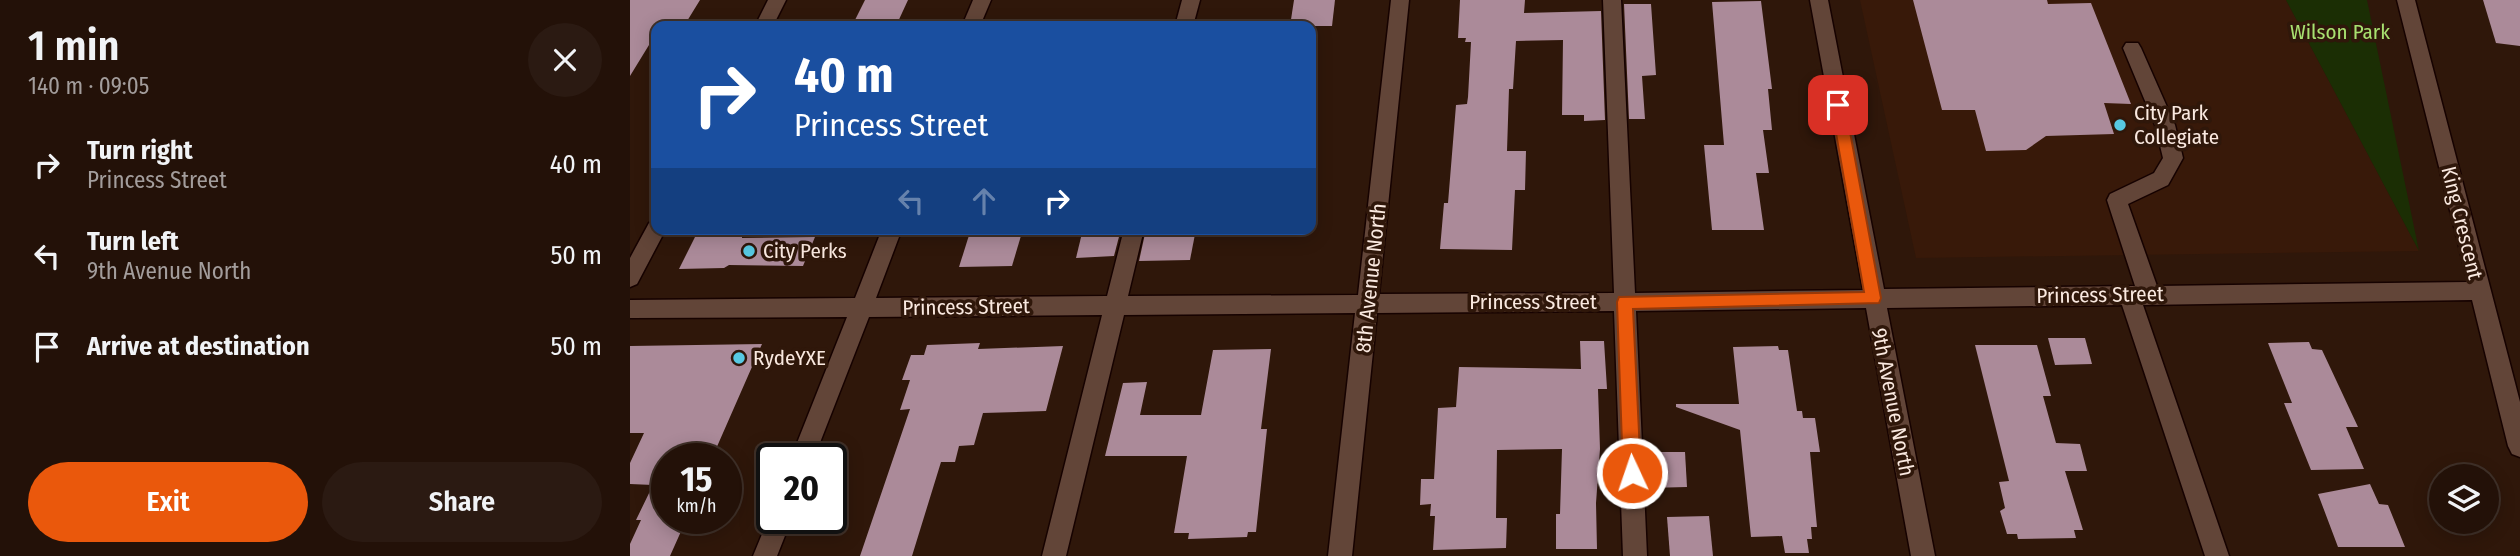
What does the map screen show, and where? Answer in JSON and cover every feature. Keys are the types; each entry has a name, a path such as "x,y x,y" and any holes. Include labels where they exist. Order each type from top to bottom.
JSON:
{"street":[{"path":"767,21 778,0"},
{"path":"973,21 982,0"},
{"path":"1185,21 1191,0"},
{"name":"8th Avenue North","path":"1340,556 1400,0"},
{"path":"1612,0 1636,556"},
{"name":"9th Avenue North","path":"1819,0 1923,556"},
{"name":"King Crescent","path":"2406,0 2520,446"},
{"path":"2132,48 2165,125 2173,158 2161,179 2118,200 2139,295 2217,556"},
{"path":"630,278 653,235"},
{"path":"809,443 890,235"},
{"path":"1054,556 1132,235"},
{"name":"Princess Street","path":"630,309 1625,302 2479,290"},
{"path":"765,556 774,534"}],"shaded area":[{"name":"City Park Collegiate","path":"1860,0 2286,0 2419,251 1916,258"}],"green space":[{"name":"Wilson Park","path":"2286,0 2367,0 2419,251"}],"building":[{"path":"630,0 700,0 687,21 651,21 651,45 630,76"},
{"path":"865,0 908,0 898,21 854,21"},
{"path":"1294,0 1335,0 1332,26 1316,26 1316,21 1291,21"},
{"path":"1460,0 1525,0 1524,13 1601,11 1605,120 1584,121 1584,115 1562,115 1563,40 1516,41 1513,89 1509,89 1507,151 1526,151 1525,190 1515,190 1512,250 1440,249 1444,203 1448,203 1456,105 1467,104 1468,97 1471,42 1465,42 1466,38 1458,38"},
{"path":"1913,0 2047,0 2048,4 2091,3 2131,104 2104,103 2114,134 2046,136 2026,150 1986,151 1975,110 1942,110"},
{"path":"2483,0 2520,0 2520,46 2496,43"},
{"path":"1761,1 1772,89 1768,89 1772,130 1763,130 1769,173 1756,173 1764,230 1712,230 1704,145 1724,145 1712,2"},
{"path":"1624,4 1651,4 1656,75 1642,76 1645,119 1629,119"},
{"name":"City Perks","path":"696,235 742,235 742,238 815,237 803,266 729,265 724,268 679,269"},
{"path":"969,235 1021,235 1012,266 959,267"},
{"path":"1082,235 1119,235 1114,256 1076,258"},
{"path":"1145,235 1195,235 1190,260 1139,261"},
{"path":"2048,338 2085,338 2092,364 2055,365"},
{"path":"1580,341 1604,341 1607,389 1598,389 1600,449 1596,503 1597,549 1556,549 1562,449 1497,450 1496,518 1507,518 1506,548 1433,550 1435,516 1430,516 1431,504 1420,505 1421,479 1434,479 1438,408 1456,407 1459,367 1581,369"},
{"path":"2309,342 2312,349 2322,350 2358,427 2346,427 2364,469 2311,470 2284,403 2292,403 2268,343"},
{"path":"980,343 978,349 1063,346 1046,411 983,413 974,445 959,446 955,462 941,462 912,556 860,556 910,409 900,410 910,380 902,380 911,355 924,355 927,345"},
{"path":"762,344 719,443 651,443 651,485 630,484 630,463 644,433 630,433 630,346"},
{"path":"1975,345 2037,345 2051,396 2043,396 2056,443 2080,444 2087,471 2065,471 2083,530 2074,530 2076,538 2018,539 2017,534 2007,534 2000,511 2005,508 1999,482 2009,481"},
{"path":"1778,346 1779,350 1788,350 1797,411 1802,411 1803,418 1815,418 1820,452 1810,452 1817,527 1811,527 1812,539 1807,539 1809,553 1785,553 1782,536 1751,537 1740,430 1676,407 1676,404 1739,404 1733,347"},
{"path":"1271,349 1261,429 1267,429 1256,532 1248,532 1247,537 1188,539 1189,533 1174,533 1187,456 1105,456 1123,383 1147,382 1140,415 1201,415 1213,350"},
{"path":"1646,452 1685,452 1687,487 1648,488"},
{"path":"2370,484 2379,504 2388,505 2405,547 2338,547 2318,494"},
{"path":"651,489 651,534 680,534 670,556 630,556 630,544 641,520 636,520"},
{"path":"1709,516 1713,556 1670,556 1667,517"}],"place":[{"name":"City Park Collegiate","path":"2120,125"},
{"name":"City Perks","path":"749,251"},
{"name":"RydeYXE","path":"739,358"}],"route":[{"path":"1632,473 1625,302 1873,298 1838,105"}]}
